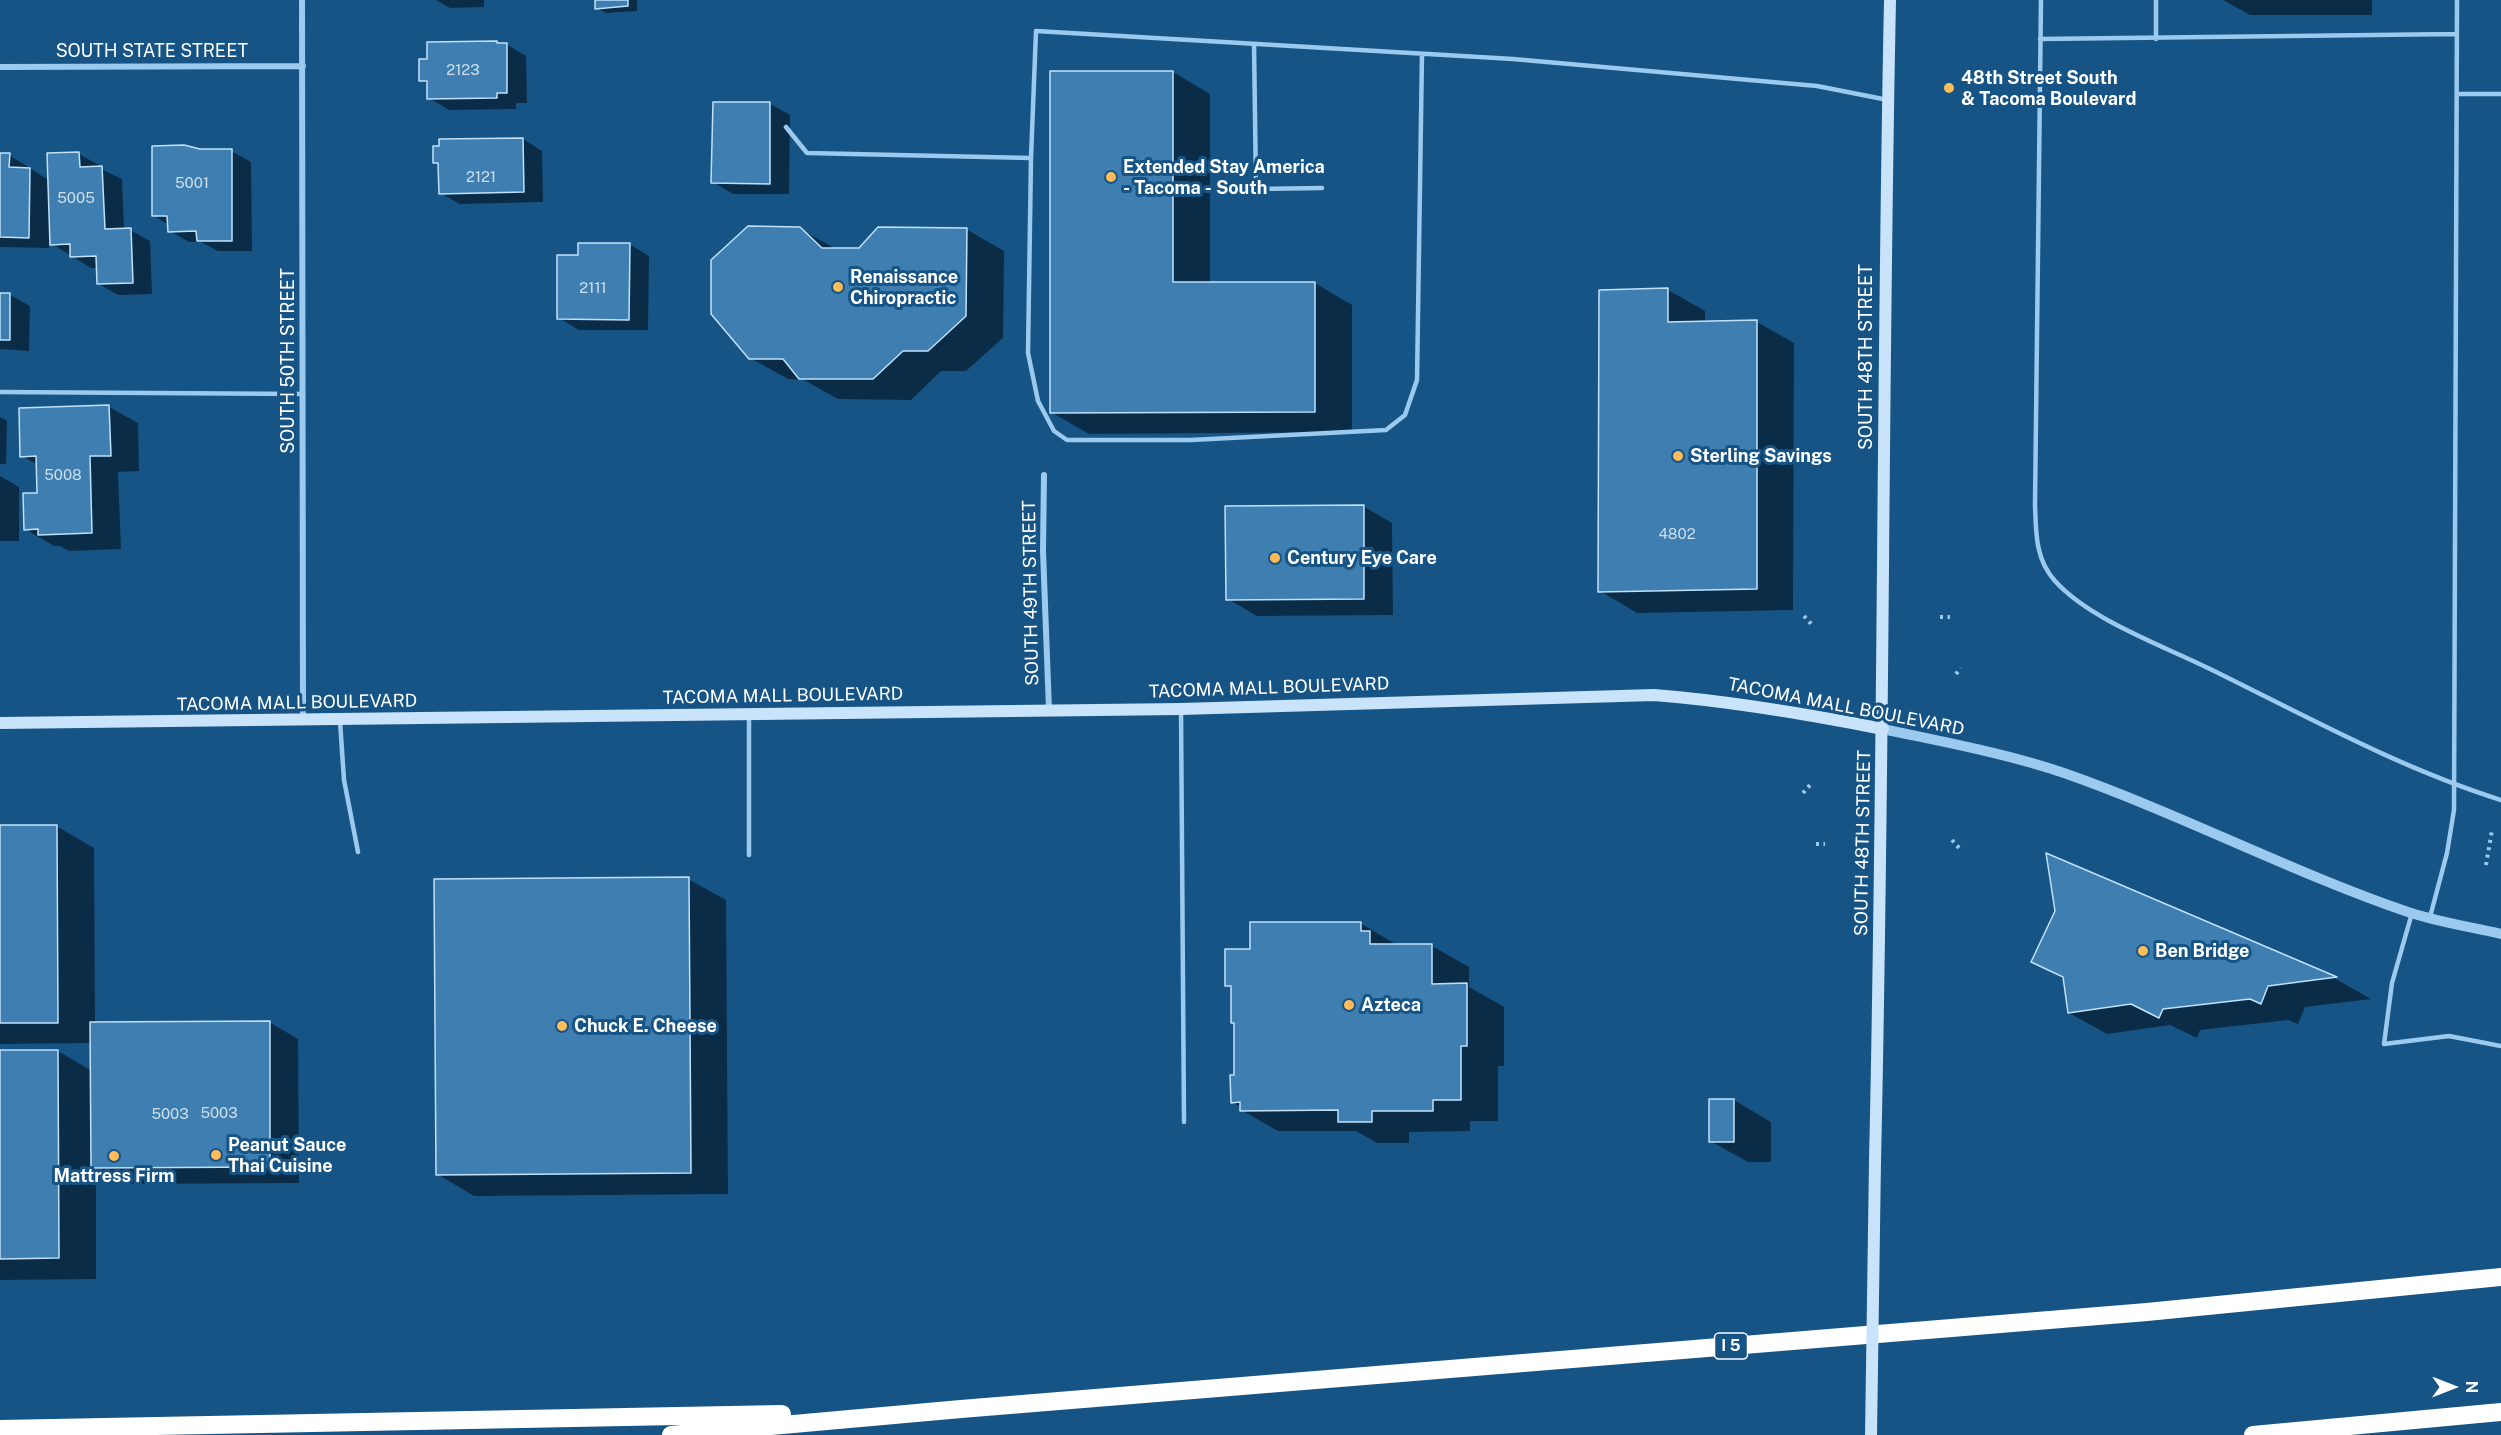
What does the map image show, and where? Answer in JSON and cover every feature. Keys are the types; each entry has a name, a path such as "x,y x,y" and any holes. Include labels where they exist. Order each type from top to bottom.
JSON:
{"highway":[{"name":"I 5","path":"671,1435 961,1408 2135,1313 2501,1277"},
{"path":"0,1429 461,1422 961,1408"},
{"path":"2253,1435 2501,1412"}],"main road":[{"name":"SOUTH 48TH STREET","path":"1871,1435 1883,729 1884,260 1890,0"},
{"name":"TACOMA MALL BOULEVARD","path":"0,723 340,721 1181,709 1654,695 1706,699 1812,715 1883,729"}],"street":[{"name":"SOUTH 50TH STREET","path":"302,0 303,721"},
{"name":"SOUTH STATE STREET","path":"0,67 303,66"},
{"name":"SOUTH 49TH STREET","path":"1044,475 1043,551 1049,710"},
{"name":"TACOMA MALL BOULEVARD","path":"1883,729 2005,756 2061,772 2136,800 2350,891 2412,913 2501,934"}],"lane":[{"path":"2041,0 2035,504 2039,554 2046,570 2064,590 2105,617 2368,747 2454,784 2501,800"},
{"path":"2156,0 2156,39"},
{"path":"2430,917 2447,853 2454,810 2457,0"},
{"path":"1422,54 1417,380 1405,415 1386,430 1191,440 1067,440 1054,431 1038,400 1028,353 1031,158 1036,31 1513,59 1817,86 1888,100"},
{"path":"2040,39 2457,34"},
{"path":"1254,44 1256,189 1322,188"},
{"path":"2457,94 2501,94"},
{"path":"786,127 807,153 1031,158"},
{"path":"0,392 303,394"},
{"path":"1181,709 1184,1122"},
{"path":"749,715 749,855"},
{"path":"340,721 344,780 358,852"},
{"path":"2412,913 2392,983 2384,1044 2449,1036 2501,1046"}],"path":[{"path":"1804,616 1814,627"},
{"path":"1940,617 1950,617"},
{"path":"1956,674 1961,668"},
{"path":"1803,793 1810,785"},
{"path":"2486,865 2492,830"},
{"path":"1952,840 1960,849"},
{"path":"1816,844 1825,844"}],"building":[{"path":"595,0 628,0 628,6 595,9"},
{"path":"497,41 497,43 507,43 507,93 497,93 497,98 427,99 427,81 419,81 419,59 427,59 427,42"},
{"name":"Extended Stay America - Tacoma - South","path":"1050,71 1173,71 1173,282 1315,282 1315,412 1050,413"},
{"path":"713,102 770,102 770,184 711,183"},
{"path":"523,138 524,192 439,194 438,163 433,163 433,146 439,146 439,139"},
{"path":"184,145 200,149 232,149 232,241 197,241 196,231 168,232 167,216 152,216 152,146"},
{"path":"79,152 80,167 102,166 105,229 131,228 133,283 97,284 96,256 70,257 70,244 50,245 47,153"},
{"path":"0,153 10,153 9,167 30,168 29,238 0,237"},
{"name":"Renaissance Chiropractic","path":"748,226 800,227 822,248 859,248 878,227 967,228 966,316 928,351 903,351 873,379 799,379 783,359 749,359 711,314 711,260"},
{"path":"578,243 630,243 629,320 557,319 557,255 578,255"},
{"name":"Sterling Savings","path":"1668,288 1668,322 1757,320 1757,589 1598,592 1599,290"},
{"path":"0,293 10,293 10,340 0,340"},
{"path":"109,405 111,456 90,456 92,533 38,535 38,529 24,530 23,493 37,493 36,456 20,457 19,408"},
{"path":"1364,505 1364,599 1226,600 1225,506"},
{"path":"0,825 57,825 58,1023 0,1023"},
{"path":"2046,853 2337,977 2268,986 2261,1004 2250,999 2163,1009 2159,1018 2131,1004 2068,1013 2063,977 2031,962 2055,911"},
{"name":"Chuck E. Cheese","path":"689,877 691,1173 436,1175 434,879"},
{"name":"Azteca","path":"1250,922 1361,922 1361,931 1370,931 1370,944 1432,944 1432,984 1467,983 1467,1046 1461,1046 1461,1100 1433,1100 1433,1111 1372,1111 1372,1122 1338,1122 1338,1110 1240,1111 1240,1102 1231,1103 1230,1075 1234,1075 1234,1023 1231,1023 1231,986 1225,986 1225,949 1250,949"},
{"path":"270,1021 270,1167 91,1168 90,1022"},
{"path":"0,1050 58,1050 59,1258 0,1259"},
{"path":"1709,1099 1734,1099 1734,1142 1709,1142"}],"place":[{"name":"48th Street South & Tacoma Boulevard","path":"1949,88"},
{"name":"Extended Stay America - Tacoma - South","path":"1111,177"},
{"name":"Renaissance Chiropractic","path":"838,287"},
{"name":"Sterling Savings","path":"1678,456"},
{"name":"Century Eye Care","path":"1275,558"},
{"name":"Ben Bridge","path":"2143,951"},
{"name":"Azteca","path":"1349,1005"},
{"name":"Chuck E. Cheese","path":"562,1026"},
{"name":"Peanut Sauce Thai Cuisine","path":"216,1155"},
{"name":"Mattress Firm","path":"114,1156"}]}
